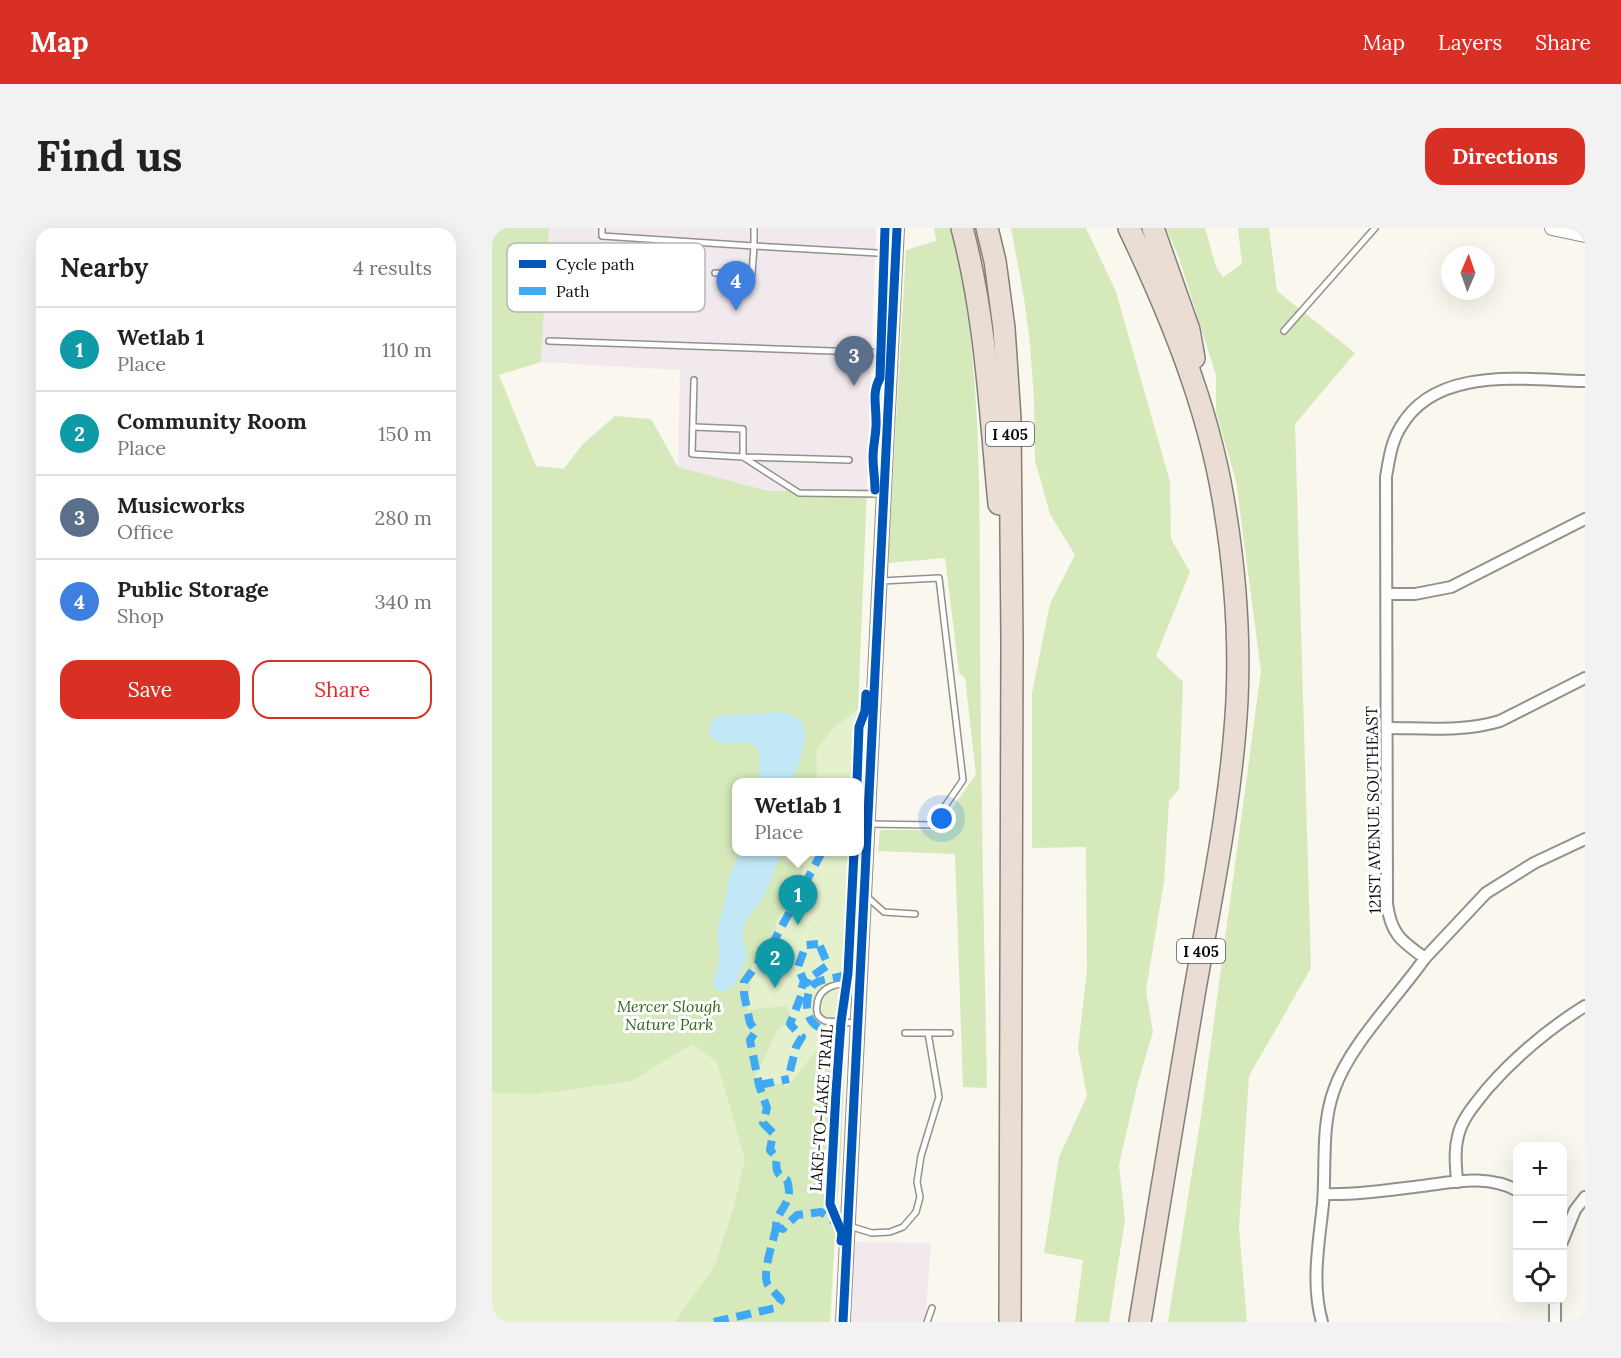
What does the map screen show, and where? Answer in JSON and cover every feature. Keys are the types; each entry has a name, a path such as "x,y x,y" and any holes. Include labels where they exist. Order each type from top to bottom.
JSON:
{"highway":[{"path":"962,228 978,300 984,348 1012,641"},
{"name":"I 405","path":"987,228 995,261 1004,327 1010,419 1012,641 1010,1322"},
{"name":"I 405","path":"1129,228 1180,348 1211,438 1223,498 1233,577 1237,699 1227,800 1140,1322"},
{"path":"1153,228 1189,330 1204,415"}],"street":[{"path":"864,855 868,824 897,228"},
{"path":"1552,228 1585,235"},
{"name":"121ST AVENUE SOUTHEAST","path":"1425,958 1399,939 1392,928 1387,904 1386,477 1389,458 1400,429 1409,414 1419,405 1449,387 1467,382 1490,380 1585,381"},
{"path":"1388,594 1415,594 1451,587 1585,519"},
{"path":"1387,728 1465,728 1488,725 1513,715 1585,678"},
{"path":"1322,1322 1316,1279 1324,1194 1327,1128 1334,1090 1349,1061 1442,937 1486,892 1534,863 1585,839"},
{"path":"843,1322 860,983 859,894 864,856"},
{"path":"1457,1182 1455,1153 1458,1135 1476,1103 1503,1071 1536,1039 1585,1006"},
{"path":"1324,1194 1350,1194 1457,1182 1493,1182 1513,1188"},
{"path":"1567,1218 1585,1197"},
{"path":"1555,1304 1555,1322"}],"lane":[{"path":"602,228 602,236 895,254"},
{"path":"715,273 752,274 754,228"},
{"path":"1284,331 1375,228"},
{"path":"549,341 891,353"},
{"path":"694,380 692,454 849,460"},
{"path":"694,427 743,429 744,457"},
{"path":"744,457 799,493 884,494"},
{"path":"868,824 932,825 963,780 939,578 880,581"},
{"path":"859,894 884,912 915,914"},
{"path":"857,1023 834,1022 820,1018 816,1012 820,993 829,987 860,983"},
{"path":"905,1033 950,1033"},
{"path":"848,1226 872,1233 890,1232 903,1227 916,1212 920,1197 917,1182 921,1156 939,1098 928,1033"},
{"path":"927,1322 932,1308"}],"shaded area":[{"path":"549,228 876,228 867,489 769,491 678,467 680,370 541,362 544,312 705,312 705,243 548,243"},
{"path":"855,1242 931,1243 925,1322 852,1322"}],"green space":[{"name":"Mercer Slough Nature Park","path":"492,228 549,228 548,243 507,243 507,312 544,312 541,362 499,375 536,466 564,469 582,445 615,416 651,419 678,467 769,491 867,489 858,709 832,729 816,751 817,778 732,778 732,856 807,856 799,883 776,922 774,961 753,963 748,1010 786,1006 793,1021 778,1029 755,1077 788,1086 816,1051 845,1059 829,1322 675,1322 715,1265 734,1206 745,1159 717,1062 692,1044 632,1081 538,1094 492,1093"},
{"path":"934,228 951,228 962,278 978,432 987,1088 963,1087 955,854 878,851 880,830 937,830 976,774 965,678 959,673 945,558 888,563 906,250 936,241"},
{"path":"1011,228 1086,228 1116,292 1170,482 1171,539 1190,572 1156,656 1183,682 1179,789 1169,801 1164,882 1146,990 1153,1032 1138,1082 1119,1165 1125,1220 1109,1322 1075,1322 1083,1260 1044,1253 1059,1157 1087,1096 1078,1048 1087,970 1086,847 1032,848 1032,693 1050,604 1075,555 1050,514 1035,461 1030,344"},
{"path":"1166,228 1205,228 1216,267 1223,277 1242,264 1238,228 1269,228 1277,291 1355,353 1295,424 1311,968 1249,1076 1239,1228 1247,1322 1168,1322 1202,1110 1261,671 1236,481 1216,412 1216,375 1179,258"},
{"name":"Mercer Slough Nature Park","path":"492,502 859,670 855,778 732,778 732,856 852,856 831,1322 492,1322"}],"water":[{"path":"782,712 802,723 805,739 793,778 759,778 759,758 755,746 750,743 722,743 712,738 710,727 717,716"},
{"path":"738,856 780,856 762,899 745,921 742,932 747,958 733,987 722,992 716,990 713,985 720,958 717,931 729,877"}],"marked path":[{"path":"820,856 774,941 744,982 744,994 750,1023 756,1031 750,1040 759,1085 767,1108 763,1123 773,1133 770,1150 777,1158 777,1171 787,1180 789,1188 789,1195 776,1227 783,1229 797,1215 821,1212 835,1222"},
{"path":"791,908 802,915"},
{"path":"814,975 828,965 817,939"},
{"path":"810,984 804,981 798,967 806,945 818,944"},
{"path":"841,1033 827,1031 816,1026 809,1017 807,1003 809,991 817,982 848,973"},
{"path":"790,1071 796,1047 802,1037 790,1024 804,981"},
{"path":"759,1085 789,1079"},
{"path":"714,1322 775,1308 781,1300 766,1280 776,1227"}],"cycle path":[{"path":"875,490 873,457 876,424 875,398 880,378 885,228"},
{"path":"843,1322 897,228"},
{"path":"857,778 859,727 865,711 866,694"},
{"name":"LAKE-TO-LAKE TRAIL","path":"841,1241 842,1233 830,1204 841,1022 848,973 854,856"}],"place":[{"name":"Public Storage","path":"736,311"},
{"name":"Musicworks","path":"854,386"},
{"name":"Wetlab 1","path":"798,925"},
{"name":"Community Room","path":"775,988"}]}
